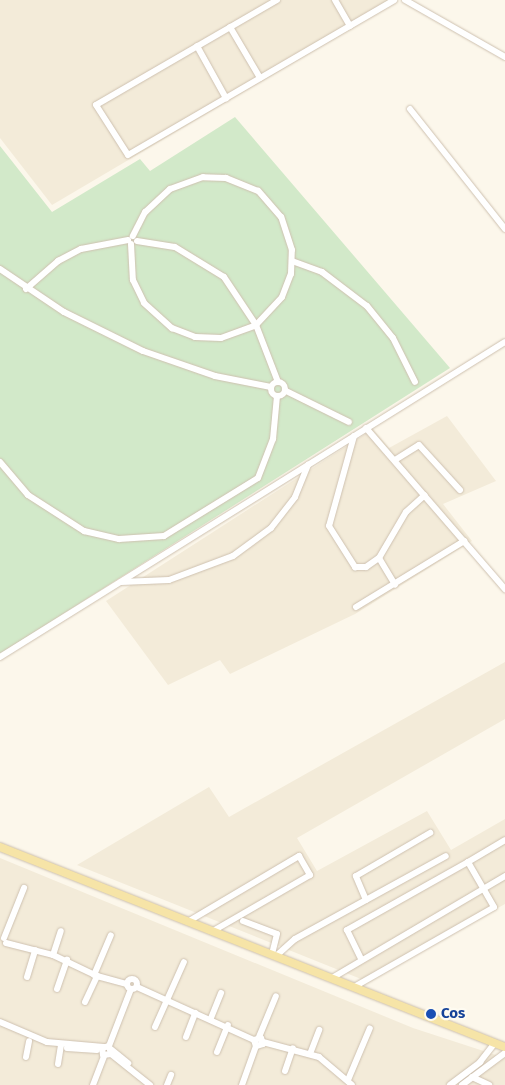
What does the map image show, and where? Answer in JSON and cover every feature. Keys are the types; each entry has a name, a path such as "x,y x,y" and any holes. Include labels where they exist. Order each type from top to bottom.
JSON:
{"main road":[{"path":"0,847 505,1047"}],"street":[{"path":"277,0 96,105 128,155 394,0"},
{"path":"335,0 350,26"},
{"path":"381,0 388,4"},
{"path":"406,0 505,57"},
{"path":"230,27 260,78"},
{"path":"197,46 226,98"},
{"path":"410,109 505,229"},
{"path":"197,178 226,178 253,188 275,207 286,227 292,261 282,297 256,325 221,338 195,337 172,328 152,313 138,292 132,240 144,212 170,188 197,178"},
{"path":"26,289 58,261 81,249 132,240 175,247 215,269 236,291 256,325 278,382 286,391 349,422"},
{"path":"292,261 311,265 367,306 393,338 415,382"},
{"path":"0,269 26,289 98,331 179,366 271,387 277,396 273,439 258,478 164,536 119,539 84,531 28,496 0,462"},
{"path":"0,658 505,342"},
{"path":"271,387 278,382"},
{"path":"277,396 286,391"},
{"path":"366,428 505,588"},
{"path":"354,436 329,532 355,567 366,567 379,558 406,512 425,495"},
{"path":"394,460 419,445 460,490"},
{"path":"120,582 169,580 233,556 271,528 295,497 308,465"},
{"path":"356,607 395,585 464,541"},
{"path":"379,558 395,585"},
{"path":"366,900 356,876 430,833"},
{"path":"361,959 347,930 505,840"},
{"path":"188,921 299,856 310,875 213,931"},
{"path":"274,955 295,940 446,856"},
{"path":"354,987 494,907 468,862"},
{"path":"332,978 361,959 505,876"},
{"path":"24,888 2,943 53,954 95,975 132,987 228,1025 258,1041 293,1048 310,1054 350,1083 370,1028"},
{"path":"244,921 278,934 274,955"},
{"path":"53,954 61,931"},
{"path":"85,1002 111,935"},
{"path":"27,977 34,950"},
{"path":"57,989 67,960"},
{"path":"155,1028 184,962"},
{"path":"93,1085 132,987"},
{"path":"211,1018 221,993"},
{"path":"242,1085 276,996"},
{"path":"186,1037 195,1013"},
{"path":"0,1022 32,1038 61,1046"},
{"path":"217,1052 228,1025"},
{"path":"0,1027 29,1041 107,1051 157,1085"},
{"path":"310,1054 320,1030"},
{"path":"26,1057 29,1041"},
{"path":"450,1085 480,1062 495,1043"},
{"path":"58,1064 61,1046"},
{"path":"285,1071 293,1048"},
{"path":"107,1051 140,1082 150,1085"},
{"path":"462,1085 502,1059 505,1053"},
{"path":"167,1085 171,1075"},
{"path":"472,1077 490,1085"}],"shaded area":[{"path":"0,0 390,0 395,3 52,205 0,138"},
{"path":"447,416 496,481 443,504 472,541 355,614 230,674 220,660 168,685 106,601 373,429 389,448"},
{"path":"505,662 505,719 297,838 317,871 427,811 451,850 505,819 505,904 366,981 77,865 209,787 229,817"},
{"path":"0,858 413,1028 505,1058 505,1085 0,1085"}],"green space":[{"path":"235,117 450,368 0,654 0,146 52,212 140,159 150,171"}],"place":[{"name":"Cos","path":"431,1014"}]}
